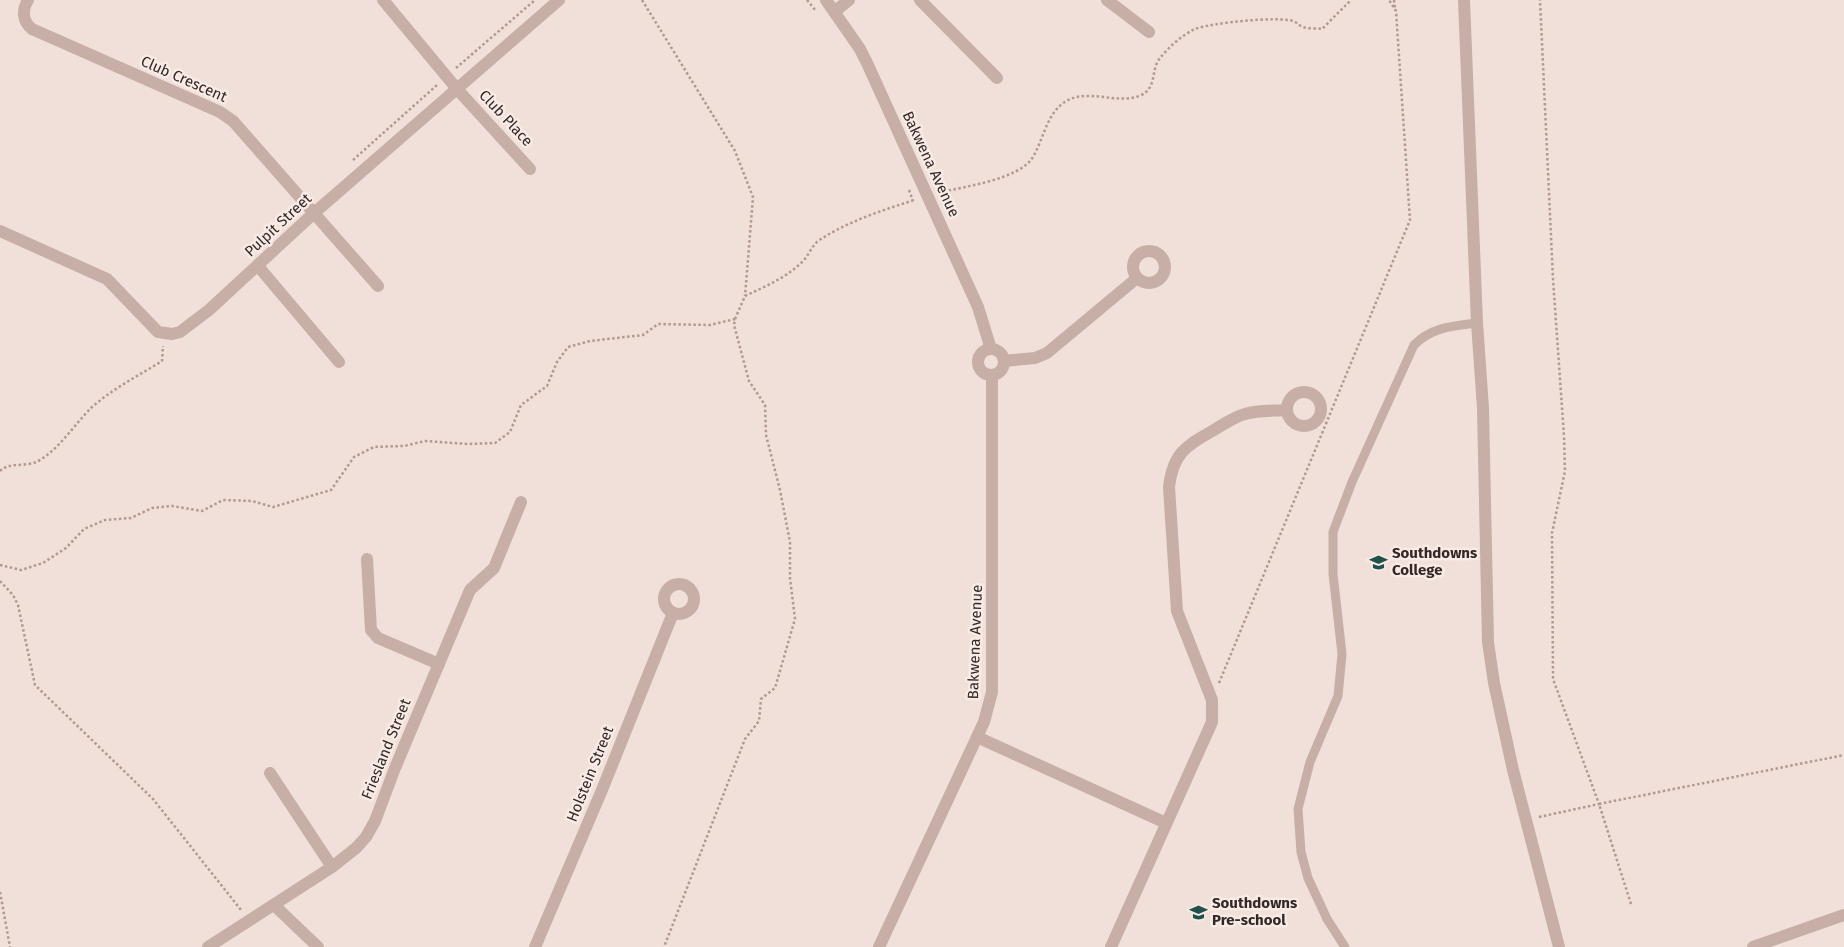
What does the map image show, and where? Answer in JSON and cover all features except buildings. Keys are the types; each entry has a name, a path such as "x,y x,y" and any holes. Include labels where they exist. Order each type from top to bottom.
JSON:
{"street":[{"name":"Club Crescent","path":"28,0 24,7 24,17 32,29 220,112 244,133 378,286"},
{"path":"383,0 457,89"},
{"name":"Pulpit Street","path":"163,334 172,334 187,328 258,266 313,214 558,0"},
{"name":"Bakwena Avenue","path":"826,0 860,49 978,307 990,349"},
{"path":"834,12 849,0"},
{"path":"920,0 997,78"},
{"path":"1107,0 1149,32"},
{"path":"1464,0 1477,323 1487,512 1488,642 1501,717 1559,947"},
{"name":"Club Place","path":"457,89 530,169"},
{"path":"0,230 107,279 151,327 163,334"},
{"path":"258,266 340,362"},
{"path":"1004,361 1029,359 1047,353 1137,278"},
{"path":"990,349 1000,353 1004,361 1001,370 992,375 984,372 979,361 983,353 990,349"},
{"name":"Bakwena Avenue","path":"879,947 977,737 989,705 993,678 992,375"},
{"path":"1111,947 1212,722 1212,700 1177,611 1169,487 1171,470 1175,460 1189,444 1234,418 1250,412 1287,410"},
{"name":"Friesland Street","path":"208,947 332,867 356,848 375,821 470,590 494,568 521,502"},
{"path":"367,559 371,630 378,638 439,664"},
{"name":"Holstein Street","path":"535,947 602,790 673,613"},
{"path":"977,737 1166,823"},
{"path":"270,773 332,867"},
{"path":"274,905 318,947"},
{"path":"1753,947 1844,915"}],"lane":[{"path":"1345,947 1327,919 1308,878 1301,852 1298,809 1310,762 1331,716 1338,689 1342,654 1333,574 1333,532 1352,482 1414,344 1425,334 1441,328 1477,323"}],"path":[{"path":"642,0 736,151 753,196 745,296 734,325 749,381 765,405 766,436 780,490 790,542 790,578 795,619 775,688 761,698 759,721 745,738 664,947"},
{"path":"808,0 818,14"},
{"path":"745,296 782,278 804,260 816,243 840,228 864,217 913,200 1019,170 1032,158 1052,114 1062,104 1077,96 1115,98 1140,96 1149,89 1154,81 1158,60 1167,50 1196,29 1269,20 1293,21 1303,27 1322,29 1351,0"},
{"path":"1389,0 1396,11"},
{"path":"1212,700 1410,220 1394,0"},
{"path":"1540,0 1553,279 1565,471 1552,533 1553,679 1599,804 1631,904"},
{"path":"906,184 913,200"},
{"path":"0,564 21,570 43,564 66,548 90,526 105,520 130,518 152,508 172,506 202,511 222,500 252,501 273,507 331,490 354,456 374,447 404,446 425,440 468,444 495,443 510,432 521,405 547,386 557,362 568,347 590,341 643,335 658,324 710,325 735,319"},
{"path":"0,471 4,467 36,462 52,450 105,397 162,361 164,356 163,334"},
{"path":"0,581 13,595 18,605 35,685 153,799 250,921"},
{"path":"1526,820 1844,755"},
{"path":"0,892 10,947"}],"place":[{"name":"Southdowns College","path":"1378,562"},
{"name":"Southdowns Pre-school","path":"1198,912"}]}
